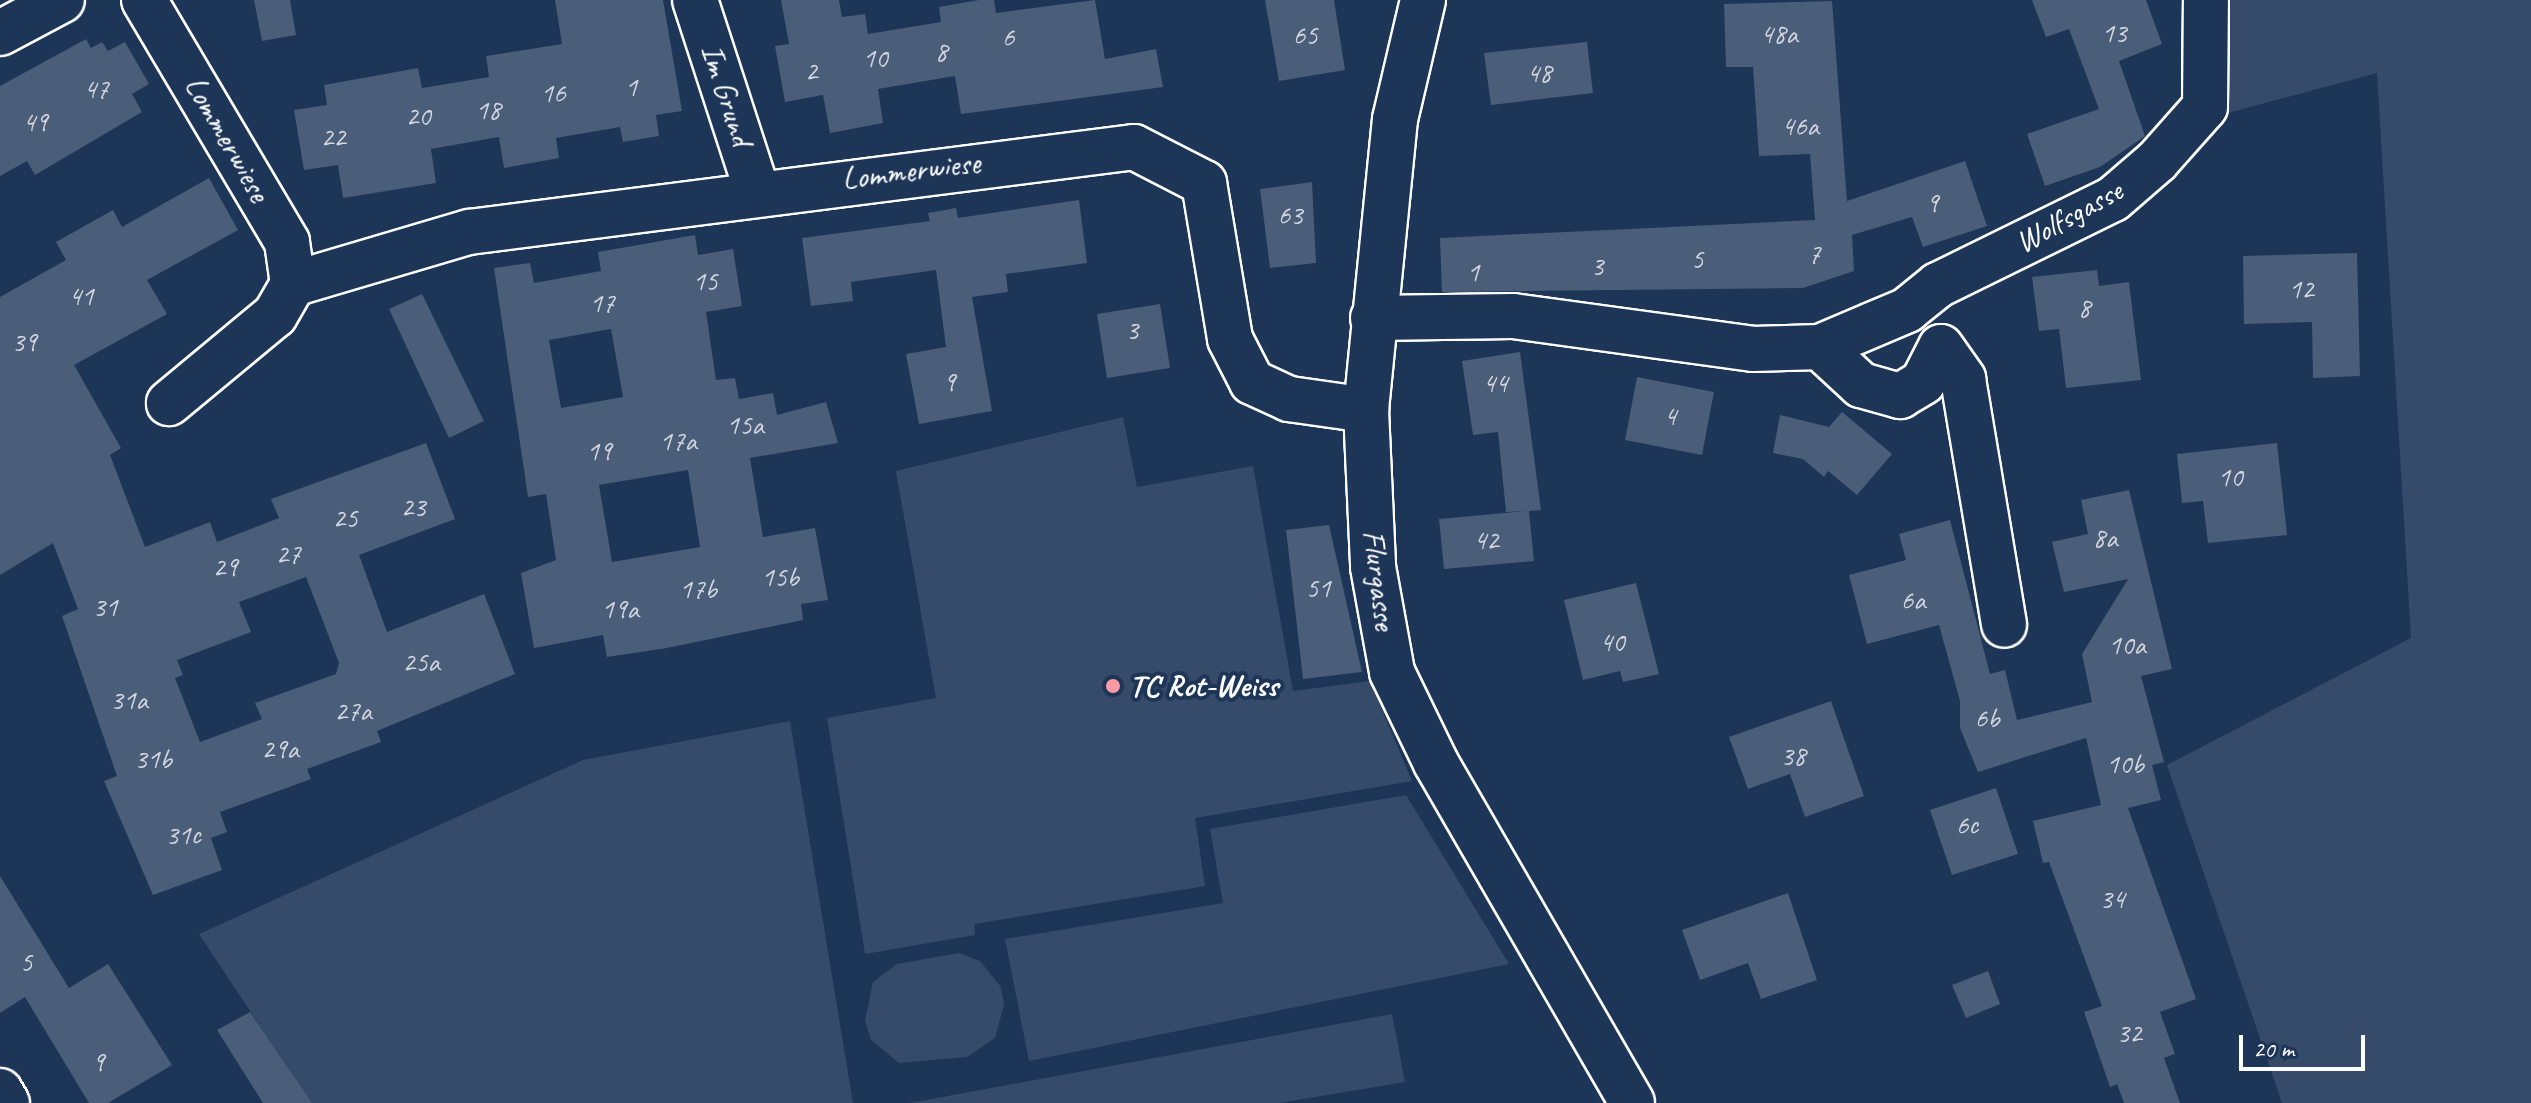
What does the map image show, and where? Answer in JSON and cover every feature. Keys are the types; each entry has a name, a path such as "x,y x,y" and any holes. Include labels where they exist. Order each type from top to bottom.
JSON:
{"street":[{"path":"0,33 62,0"},
{"name":"Lommerwiese","path":"144,0 287,242 293,284 469,232 757,191 1134,147 1204,183 1230,339 1252,382 1289,399 1366,410"},
{"name":"Im Grund","path":"695,0 757,191"},
{"name":"Flurgasse","path":"1423,0 1395,119 1366,410 1373,567 1392,672 1436,763 1632,1103"},
{"name":"Wolfsgasse","path":"1373,318 1513,316 1753,349 1820,347 1907,310 1938,285 2113,199 2157,161 2205,107 2206,0"},
{"path":"169,403 275,315 293,284"},
{"path":"1907,310 1941,347 1963,379 2004,625"},
{"path":"1820,347 1861,385 1900,396 1923,382 1941,347"},
{"path":"0,1091 7,1103"}],"shaded area":[{"path":"2222,0 2531,0 2531,1103 2282,1103 2167,765 2411,638 2377,73 2224,114"},
{"name":"TC Rot-Weiss","path":"1123,417 1137,487 1253,466 1293,691 1370,681 1412,781 1195,818 1205,886 974,924 975,935 865,954 827,718 936,698 896,471"},
{"path":"790,721 853,1103 311,1103 199,934 583,760"},
{"path":"1406,795 1509,964 1029,1061 1005,939 1223,903 1210,829"},
{"path":"959,953 980,961 1001,987 1004,1005 995,1038 967,1057 899,1063 871,1040 865,1021 873,982 897,964"},
{"path":"1392,1014 1405,1082 1279,1103 910,1103"}],"building":[{"path":"254,0 290,0 296,35 262,41"},
{"path":"555,0 663,0 682,111 656,115 659,136 623,142 620,127 556,138 559,158 504,168 499,137 431,149 436,183 343,198 338,165 304,170 294,110 327,105 324,85 418,68 422,88 489,77 486,56 562,44"},
{"path":"781,0 839,0 842,17 865,14 868,34 941,22 939,7 979,0 994,0 996,13 1095,0 1105,59 1156,49 1163,87 961,114 955,76 878,89 883,123 830,133 823,95 785,102 775,46 789,44"},
{"path":"1265,0 1334,0 1345,70 1279,81"},
{"path":"2032,0 2146,0 2162,44 2119,61 2145,136 2100,167 2045,186 2027,134 2099,109 2069,29 2046,37"},
{"path":"1832,1 1847,201 1965,161 1987,226 1923,247 1912,217 1852,235 1854,271 1803,288 1442,292 1440,238 1815,220 1810,154 1759,156 1753,67 1726,67 1724,4"},
{"path":"86,39 91,48 102,42 108,51 125,42 149,84 132,94 142,112 35,175 27,161 0,176 0,86"},
{"path":"1587,42 1593,93 1491,105 1484,53"},
{"path":"209,178 238,230 147,280 167,314 74,365 121,448 110,455 145,547 210,522 217,542 279,518 271,499 426,443 455,519 359,555 387,632 484,594 515,674 377,731 381,742 307,769 311,779 220,812 227,832 211,838 222,870 153,895 104,781 117,776 62,616 78,609 53,543 0,575 0,297 66,260 56,242 113,210 122,227","holes":["306,577 339,663 336,674 255,703 262,719 200,742 175,678 183,675 177,660 251,632 239,602"]},
{"path":"1312,182 1316,263 1270,268 1260,189"},
{"path":"1079,200 1087,263 1006,274 1008,292 972,297 992,411 919,424 906,354 946,347 936,270 851,282 853,301 811,306 802,238 930,221 928,213 956,208 958,218"},
{"path":"695,235 698,255 733,249 742,306 706,312 716,380 735,378 739,399 773,393 777,415 826,402 838,443 750,458 763,537 815,528 828,600 801,604 803,620 607,657 603,635 534,648 521,573 556,560 546,494 528,497 494,268 530,263 534,283 601,271 598,252","holes":["611,329 623,397 561,408 549,340","688,470 700,547 612,562 599,485"]},
{"path":"2357,253 2360,376 2313,378 2312,322 2244,324 2243,256"},
{"path":"2097,270 2099,286 2129,282 2141,380 2066,388 2059,329 2039,331 2032,277"},
{"path":"422,294 484,421 449,438 389,309"},
{"path":"1160,304 1170,368 1107,378 1097,314"},
{"path":"1520,352 1541,510 1529,511 1534,561 1444,569 1439,519 1526,511 1506,512 1498,432 1473,435 1462,361"},
{"path":"1637,377 1714,392 1702,455 1625,440"},
{"path":"1842,412 1892,454 1857,495 1828,471 1824,477 1803,459 1773,453 1780,415 1829,427"},
{"path":"2277,443 2287,535 2208,543 2203,501 2182,503 2177,454"},
{"path":"2129,490 2172,669 2141,676 2164,762 2152,765 2161,800 2128,808 2196,999 2160,1012 2175,1054 2164,1058 2180,1103 2124,1103 2117,1084 2110,1087 2084,1012 2102,1006 2049,862 2043,863 2033,821 2101,805 2086,738 1978,772 1960,728 1960,701 1939,625 1867,644 1849,575 1906,560 1899,534 1950,520 1990,674 2005,670 2017,720 2092,702 2082,654 2128,579 2064,592 2052,542 2088,534 2081,500"},
{"path":"1329,525 1362,672 1303,679 1286,530"},
{"path":"1636,583 1659,674 1623,682 1620,671 1583,680 1564,600"},
{"path":"1831,701 1864,796 1805,817 1790,774 1748,789 1729,737"},
{"path":"1996,788 2018,854 1952,875 1930,810"},
{"path":"0,876 69,988 108,964 172,1065 108,1103 89,1103 25,997 0,1013"},
{"path":"1788,893 1817,980 1761,999 1748,963 1700,980 1682,930"},
{"path":"1988,971 2000,1004 1966,1018 1952,985"},
{"path":"250,1012 312,1103 263,1103 217,1030"}],"place":[{"name":"TC Rot-Weiss","path":"1113,686"}]}
